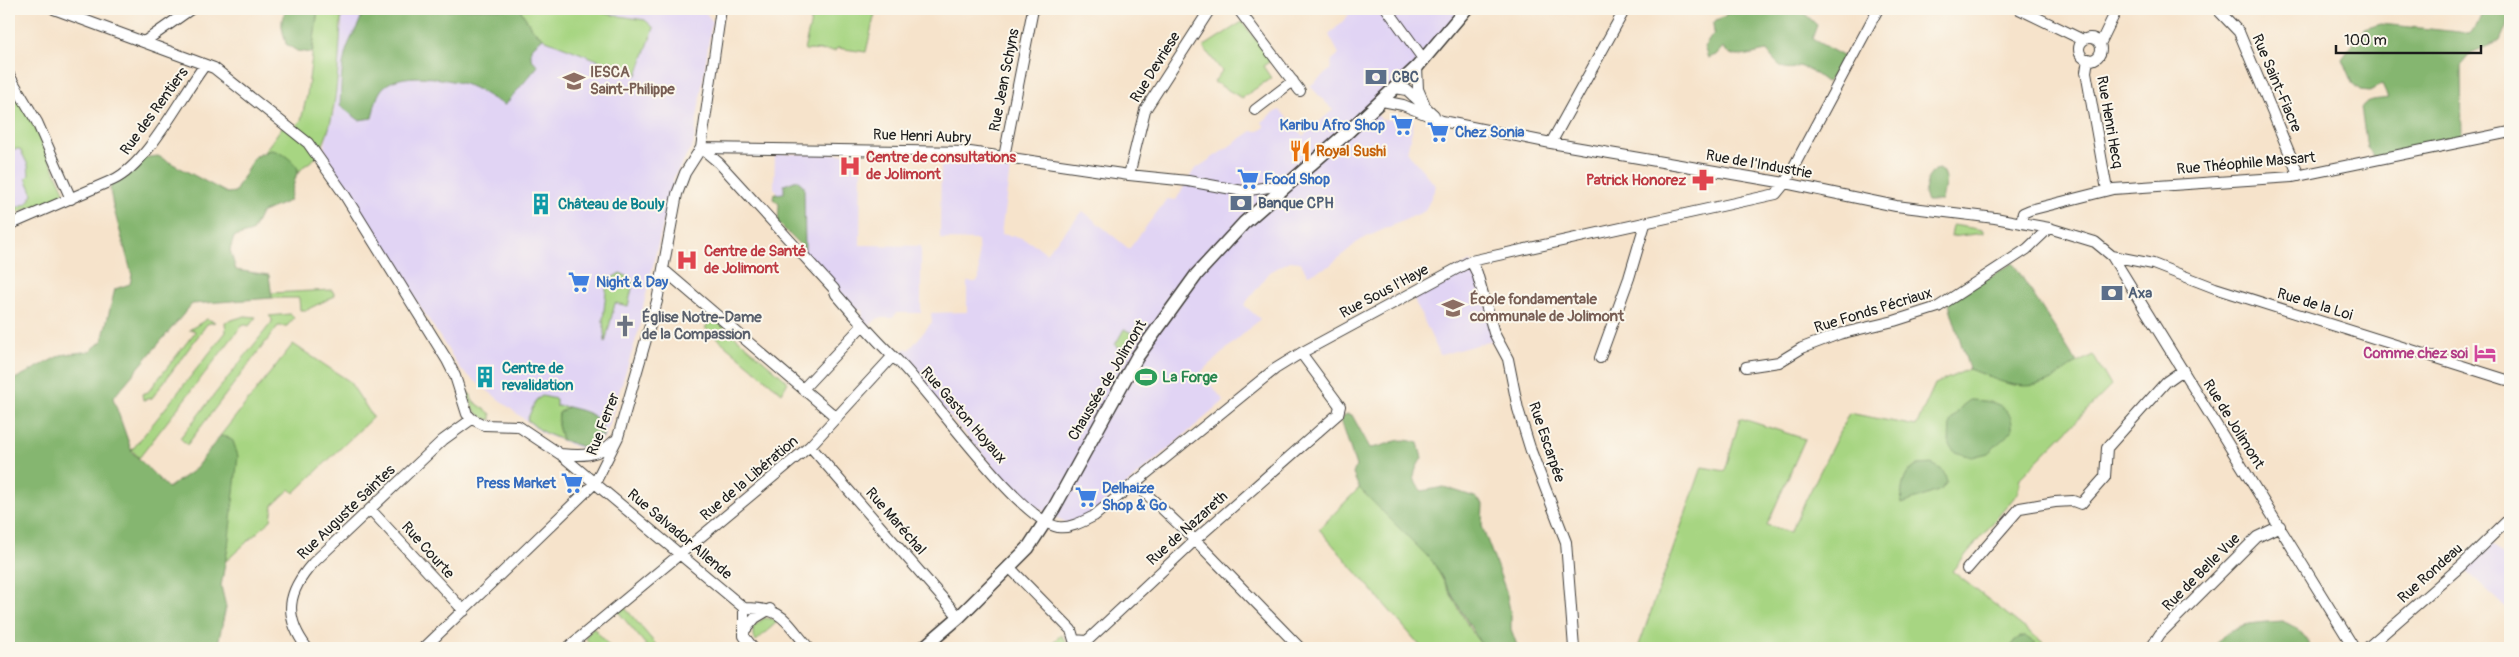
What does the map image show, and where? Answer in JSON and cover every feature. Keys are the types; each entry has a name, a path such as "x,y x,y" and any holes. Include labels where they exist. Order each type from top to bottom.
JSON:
{"main road":[{"name":"Chaussée de Jolimont","path":"922,648 959,617 1028,548 1046,521 1125,377 1165,316 1220,248 1382,101 1420,63 1466,9"}],"street":[{"path":"54,9 205,65 225,76 293,130 315,151 447,360 455,376 467,414 472,419"},
{"path":"144,42 191,9"},
{"name":"Rue Jean Schyns","path":"1004,157 1033,9"},
{"name":"Rue Devriese","path":"1129,175 1145,110 1210,9"},
{"path":"1238,9 1300,92"},
{"path":"1387,9 1420,63"},
{"path":"1551,142 1625,9"},
{"path":"1784,183 1878,9"},
{"path":"2020,9 2083,40 2091,38 2100,44"},
{"path":"2083,40 2079,50 2083,57 2088,59 2098,56 2100,44 2117,9"},
{"name":"Rue Saint-Fiacre","path":"2217,9 2239,32 2299,176"},
{"path":"701,148 720,10"},
{"name":"Rue Henri Hecq","path":"2088,59 2086,72 2106,190"},
{"name":"Rue de l'Industrie","path":"1420,63 1417,83 1420,97 1432,113"},
{"name":"Rue des Rentiers","path":"9,225 117,179 133,166 205,65"},
{"path":"9,75 37,122 71,199"},
{"path":"1255,110 1293,82"},
{"name":"Rue de l'Industrie","path":"1395,88 1408,90 1442,121"},
{"name":"Rue de l'Industrie","path":"1382,101 1403,105 1442,121 1784,183 1896,206 2049,228 2072,236"},
{"name":"Rue Théophile Massart","path":"2021,223 2023,213 2030,210 2106,190 2299,176 2510,132"},
{"name":"Rue Henri Aubry","path":"701,148 970,152 1129,175 1188,181 1244,191 1289,184"},
{"name":"Rue Ferrer","path":"424,648 595,483 618,437 648,334 664,270 677,194 686,173 701,148"},
{"name":"Rue Gaston Hoyaux","path":"701,148 719,163 834,289 862,326 892,357 1020,502 1046,521"},
{"name":"Rue Sous l'Haye","path":"1046,521 1057,527 1082,522 1094,516 1270,373 1301,353 1471,261 1773,195 1780,191 1784,183"},
{"path":"1600,358 1629,278 1645,224"},
{"name":"Rue Fonds Pécriaux","path":"1746,367 1779,362 1802,348 1839,334 1894,321 1938,307 2027,249 2049,228"},
{"name":"Rue de Jolimont","path":"2072,236 2095,242 2112,256 2354,648"},
{"name":"Rue de la Loi","path":"2112,256 2136,259 2153,264 2215,288 2510,380"},
{"name":"Rue Escarpée","path":"1471,261 1477,273 1494,333 1508,359 1518,409 1531,451 1564,535 1569,555 1574,620 1574,648"},
{"path":"664,270 837,418"},
{"path":"803,389 862,326"},
{"name":"Rue de Nazareth","path":"1010,568 1071,630 1074,640 1087,641 1195,540 1340,411 1340,406 1301,353"},
{"name":"Rue de la Libération","path":"567,648 810,446 892,357"},
{"path":"1967,570 2020,508 2055,502 2073,501 2081,504 2105,476 2108,448 2166,382 2183,370"},
{"name":"Rue Salvador Allende","path":"472,419 484,425 518,426 560,454 744,608"},
{"name":"Rue Auguste Saintes","path":"307,648 293,626 291,614 294,590 300,579 313,562 443,440 472,419"},
{"path":"560,454 584,455 601,452 618,437"},
{"name":"Rue Maréchal","path":"810,446 959,617"},
{"path":"1135,483 1195,540 1300,648"},
{"name":"Rue Courte","path":"370,509 464,611"},
{"name":"Rue Rondeau","path":"2367,648 2461,566 2510,518"},
{"name":"Rue de Belle Vue","path":"2151,648 2160,634 2257,537 2280,526"},
{"path":"753,648 744,636 744,608 770,609 775,611 809,648"},
{"path":"744,631 754,618 770,609"}],"shaded area":[{"path":"343,9 703,9 712,21 693,145 674,177 641,316 643,317 605,437 595,445 589,448 579,448 542,433 461,370 341,183 324,148 334,111"},
{"path":"1343,9 1466,9 1372,110 1381,119 1414,122 1407,152 1436,186 1425,211 1360,240 1329,266 1308,275 1300,262 1290,261 1270,272 1244,305 1260,319 1201,372 1224,401 1099,508 1085,517 1066,523 1022,499 897,356 906,348 909,350 932,322 931,313 967,312 967,282 976,282 979,279 978,240 940,239 941,155 1011,161 1001,234 1019,237 1036,245 1046,253 1083,211 1129,249 1167,199 1176,200 1194,170 1252,131 1259,131 1265,127 1262,122 1275,112 1280,110 1303,136 1333,110 1310,86 1330,70 1332,60 1339,54 1329,35 1349,15"},
{"path":"9,81 63,195 9,215"},
{"path":"775,154 861,154 860,245 921,246 921,313 896,313 893,318 878,318 869,326 863,320 862,309 856,310 803,252 789,182 784,193 777,193 774,187"},
{"name":"École fondamentale communale de Jolimont","path":"1471,261 1498,339 1440,355 1411,293"},
{"path":"2489,540 2510,563 2510,611 2461,566"}],"green space":[{"path":"287,9 318,9 312,53 297,51 286,44 282,22"},
{"path":"318,9 342,9 337,85 330,125 324,142 317,153 318,156 303,167 298,174 298,169 270,150 264,152 285,123 293,129 301,120 307,95"},
{"path":"363,9 445,9 449,11 456,9 520,9 532,29 543,38 531,48 531,58 538,66 505,105 464,84 433,78 409,77 389,83 382,89 372,118 359,120 340,106 345,55"},
{"path":"520,9 589,9 645,20 654,28 637,75 546,40 532,29"},
{"path":"814,9 884,9 883,13 875,13 866,52 837,48 835,51 804,50"},
{"path":"1730,9 1803,9 1803,12 1817,25 1812,39 1843,56 1843,58 1829,81 1826,82 1810,70 1799,66 1789,69 1781,66 1767,51 1737,56 1727,52 1723,47 1716,55 1708,58 1704,47 1714,33 1713,24 1716,20 1725,16"},
{"path":"2484,9 2510,9 2510,17 2500,41 2473,52 2461,66 2462,142 2373,162 2372,153 2367,148 2361,108 2366,102 2388,98 2382,85 2370,91 2360,90 2352,83 2342,59 2364,29 2381,24 2469,33 2476,27"},
{"path":"1242,22 1272,60 1263,66 1271,78 1242,98 1214,82 1222,71 1203,47"},
{"path":"9,81 28,112 64,191 60,197 9,215 9,211 27,203 33,194 26,178 29,175 28,165 20,149 13,149 9,134"},
{"path":"270,150 286,156 298,169 289,201 261,213 252,232 234,237 230,250 236,270 269,275 272,298 192,304 113,398 132,452 168,488 194,470 220,436 227,437 233,441 238,456 228,547 221,586 226,607 217,648 9,648 9,382 61,355 90,351 102,341 115,289 130,284 132,275 113,206 110,190 113,180 141,158 158,156 227,193 235,192 254,157"},
{"path":"1939,169 1944,172 1946,179 1942,201 1927,201 1924,194 1928,178 1934,170"},
{"path":"797,180 804,186 805,250 778,223 779,204 773,199 774,194 784,193 784,185"},
{"path":"1953,225 1984,230 1984,233 1951,237"},
{"path":"2013,263 2077,363 2057,377 2034,385 2024,386 2005,383 1969,369 1948,301"},
{"path":"620,273 631,278 633,284 628,306 615,303 605,343 603,320 607,281"},
{"path":"332,290 335,296 306,310 300,310 299,298 272,298 271,293"},
{"path":"290,314 294,318 287,326 278,326 187,445 180,438 272,322 269,316"},
{"path":"245,316 256,317 249,326 243,324 139,458 132,450 226,332 225,322"},
{"path":"713,317 788,382 782,393 705,328"},
{"path":"207,319 215,322 207,324 152,398 143,400 142,394 148,392 195,332 194,330 189,330"},
{"path":"1124,329 1137,336 1128,352 1115,345"},
{"path":"293,344 349,381 373,417 294,493 290,489 273,505 271,520 225,562 228,547 220,436"},
{"path":"2093,355 2111,386 2020,478 2018,493 1952,571 2050,648 1638,648 1702,467 1725,471 1740,418 1805,439 1767,525 1790,532 1849,413 1916,426 1935,384 1969,369 2013,385 2035,385 2045,383 2069,367"},
{"path":"466,391 471,395 472,400 491,414 491,420 477,413"},
{"path":"542,396 556,399 556,406 568,407 559,413 558,425 562,440 543,432 527,420 536,400"},
{"path":"1970,400 1987,401 2000,406 2010,415 2012,422 2012,431 1988,453 1972,457 1955,452 1949,445 1950,422 1962,406"},
{"path":"568,407 588,413 598,419 603,430 603,438 598,434 594,438 596,443 586,448 562,440 558,425 559,413"},
{"path":"1347,414 1352,415 1370,448 1404,440 1418,443 1422,458 1415,471 1415,479 1422,491 1444,487 1475,497 1483,504 1482,526 1506,591 1511,615 1511,629 1518,648 1488,648 1480,643 1433,562 1359,488 1353,474 1356,466 1341,420"},
{"path":"1931,464 1942,470 1947,482 1941,490 1902,504 1902,489 1908,473 1915,466"},
{"path":"1359,488 1433,562 1471,631 1480,643 1488,648 1422,648 1319,529"},
{"path":"621,603 659,648 642,648 646,645 615,608"},
{"path":"764,618 773,619 777,622 756,641 753,637 753,627"},
{"path":"2282,621 2300,631 2311,648 2214,648 2220,639 2235,629 2252,624"},
{"path":"593,627 611,648 594,648 585,638"},
{"path":"1061,635 1071,648 1046,648"},
{"path":"2020,637 2026,637 2035,643 2036,648 2010,648 2014,641"}],"place":[{"name":"CBC","path":"1376,77"},
{"name":"IESCA Saint-Philippe","path":"574,81"},
{"name":"Karibu Afro Shop","path":"1402,125"},
{"name":"Chez Sonia","path":"1438,132"},
{"name":"Royal Sushi","path":"1300,151"},
{"name":"Centre de consultations de Jolimont","path":"850,166"},
{"name":"Food Shop","path":"1248,179"},
{"name":"Patrick Honorez","path":"1703,180"},
{"name":"Banque CPH","path":"1241,203"},
{"name":"Château de Bouly","path":"541,204"},
{"name":"Centre de Santé de Jolimont","path":"687,260"},
{"name":"Night & Day","path":"579,282"},
{"name":"Axa","path":"2112,293"},
{"name":"École fondamentale communale de Jolimont","path":"1453,308"},
{"name":"Église Notre-Dame de la Compassion","path":"625,326"},
{"name":"Comme chez soi","path":"2485,353"},
{"name":"Centre de revalidation","path":"485,377"},
{"name":"La Forge","path":"1146,377"},
{"name":"Press Market","path":"572,483"},
{"name":"Delhaize Shop & Go","path":"1086,497"}]}
